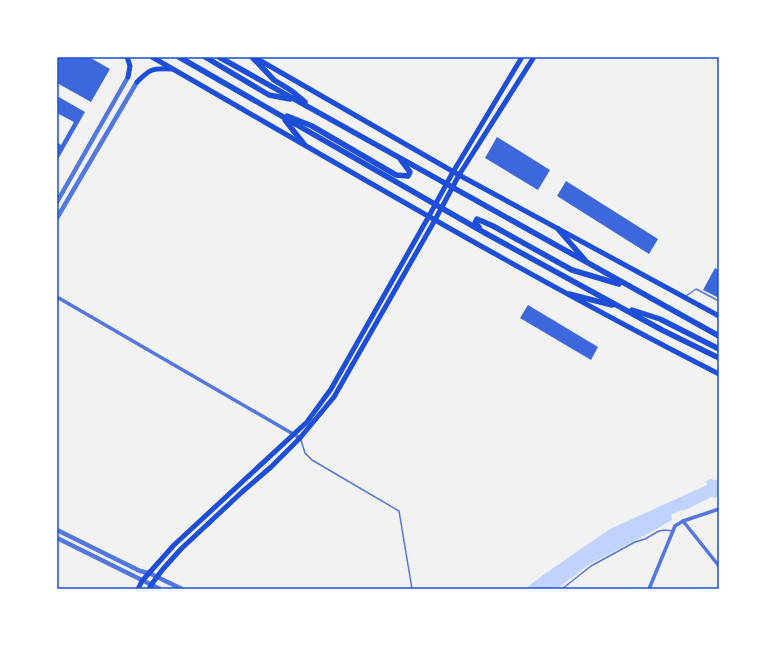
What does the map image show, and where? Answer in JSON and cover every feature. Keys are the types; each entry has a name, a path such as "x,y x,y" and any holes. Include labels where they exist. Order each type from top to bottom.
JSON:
{"main road":[{"path":"127,57 130,66 128,77"},
{"path":"152,57 435,220 655,342 719,374"},
{"path":"179,57 485,233 662,330 719,358"},
{"path":"205,57 269,95 296,100"},
{"path":"219,57 719,336"},
{"path":"253,57 274,80 292,91 314,110"},
{"path":"253,57 453,172 719,316"},
{"path":"138,589 142,581 191,528 307,422 331,388 446,184 522,57"},
{"path":"150,587 181,549 271,467 300,438 334,397 442,208 459,175 534,57"},
{"path":"137,82 148,72 158,68 172,69"},
{"path":"270,110 312,126 396,175 408,176 410,172 398,157"},
{"path":"282,116 304,144"},
{"path":"485,233 474,223 477,219 493,226 572,270 629,286"},
{"path":"558,229 588,263"},
{"path":"569,294 660,319 719,349"}],"street":[{"path":"57,202 128,77"},
{"path":"57,218 137,82"},
{"path":"57,297 300,438"},
{"path":"649,589 675,526 683,521 719,509"},
{"path":"683,521 719,566"},
{"path":"57,530 140,571 149,573 182,589"},
{"path":"57,538 142,581 150,587 160,589"}],"lane":[{"path":"685,298 696,289 719,301"},
{"path":"300,438 305,453 312,460 399,511 412,589"},
{"path":"562,589 591,566 635,542 645,539 659,531 673,531"}],"water":[{"path":"711,479 717,481 719,480 719,496 713,498 706,481"},
{"path":"696,490 701,501 671,515 672,520 588,565 557,589 525,589 610,529"}],"building":[{"path":"58,57 89,57 110,69 91,102 57,83"},
{"path":"57,96 85,112 57,161 57,142 61,145 74,122 57,113"},
{"path":"497,137 550,170 538,190 485,158"},
{"path":"566,181 658,239 649,254 557,196"},
{"path":"715,268 719,270 719,298 703,290"},
{"path":"528,305 598,347 591,360 520,318"}],"waterway":[{"path":"683,504 719,486"}]}
